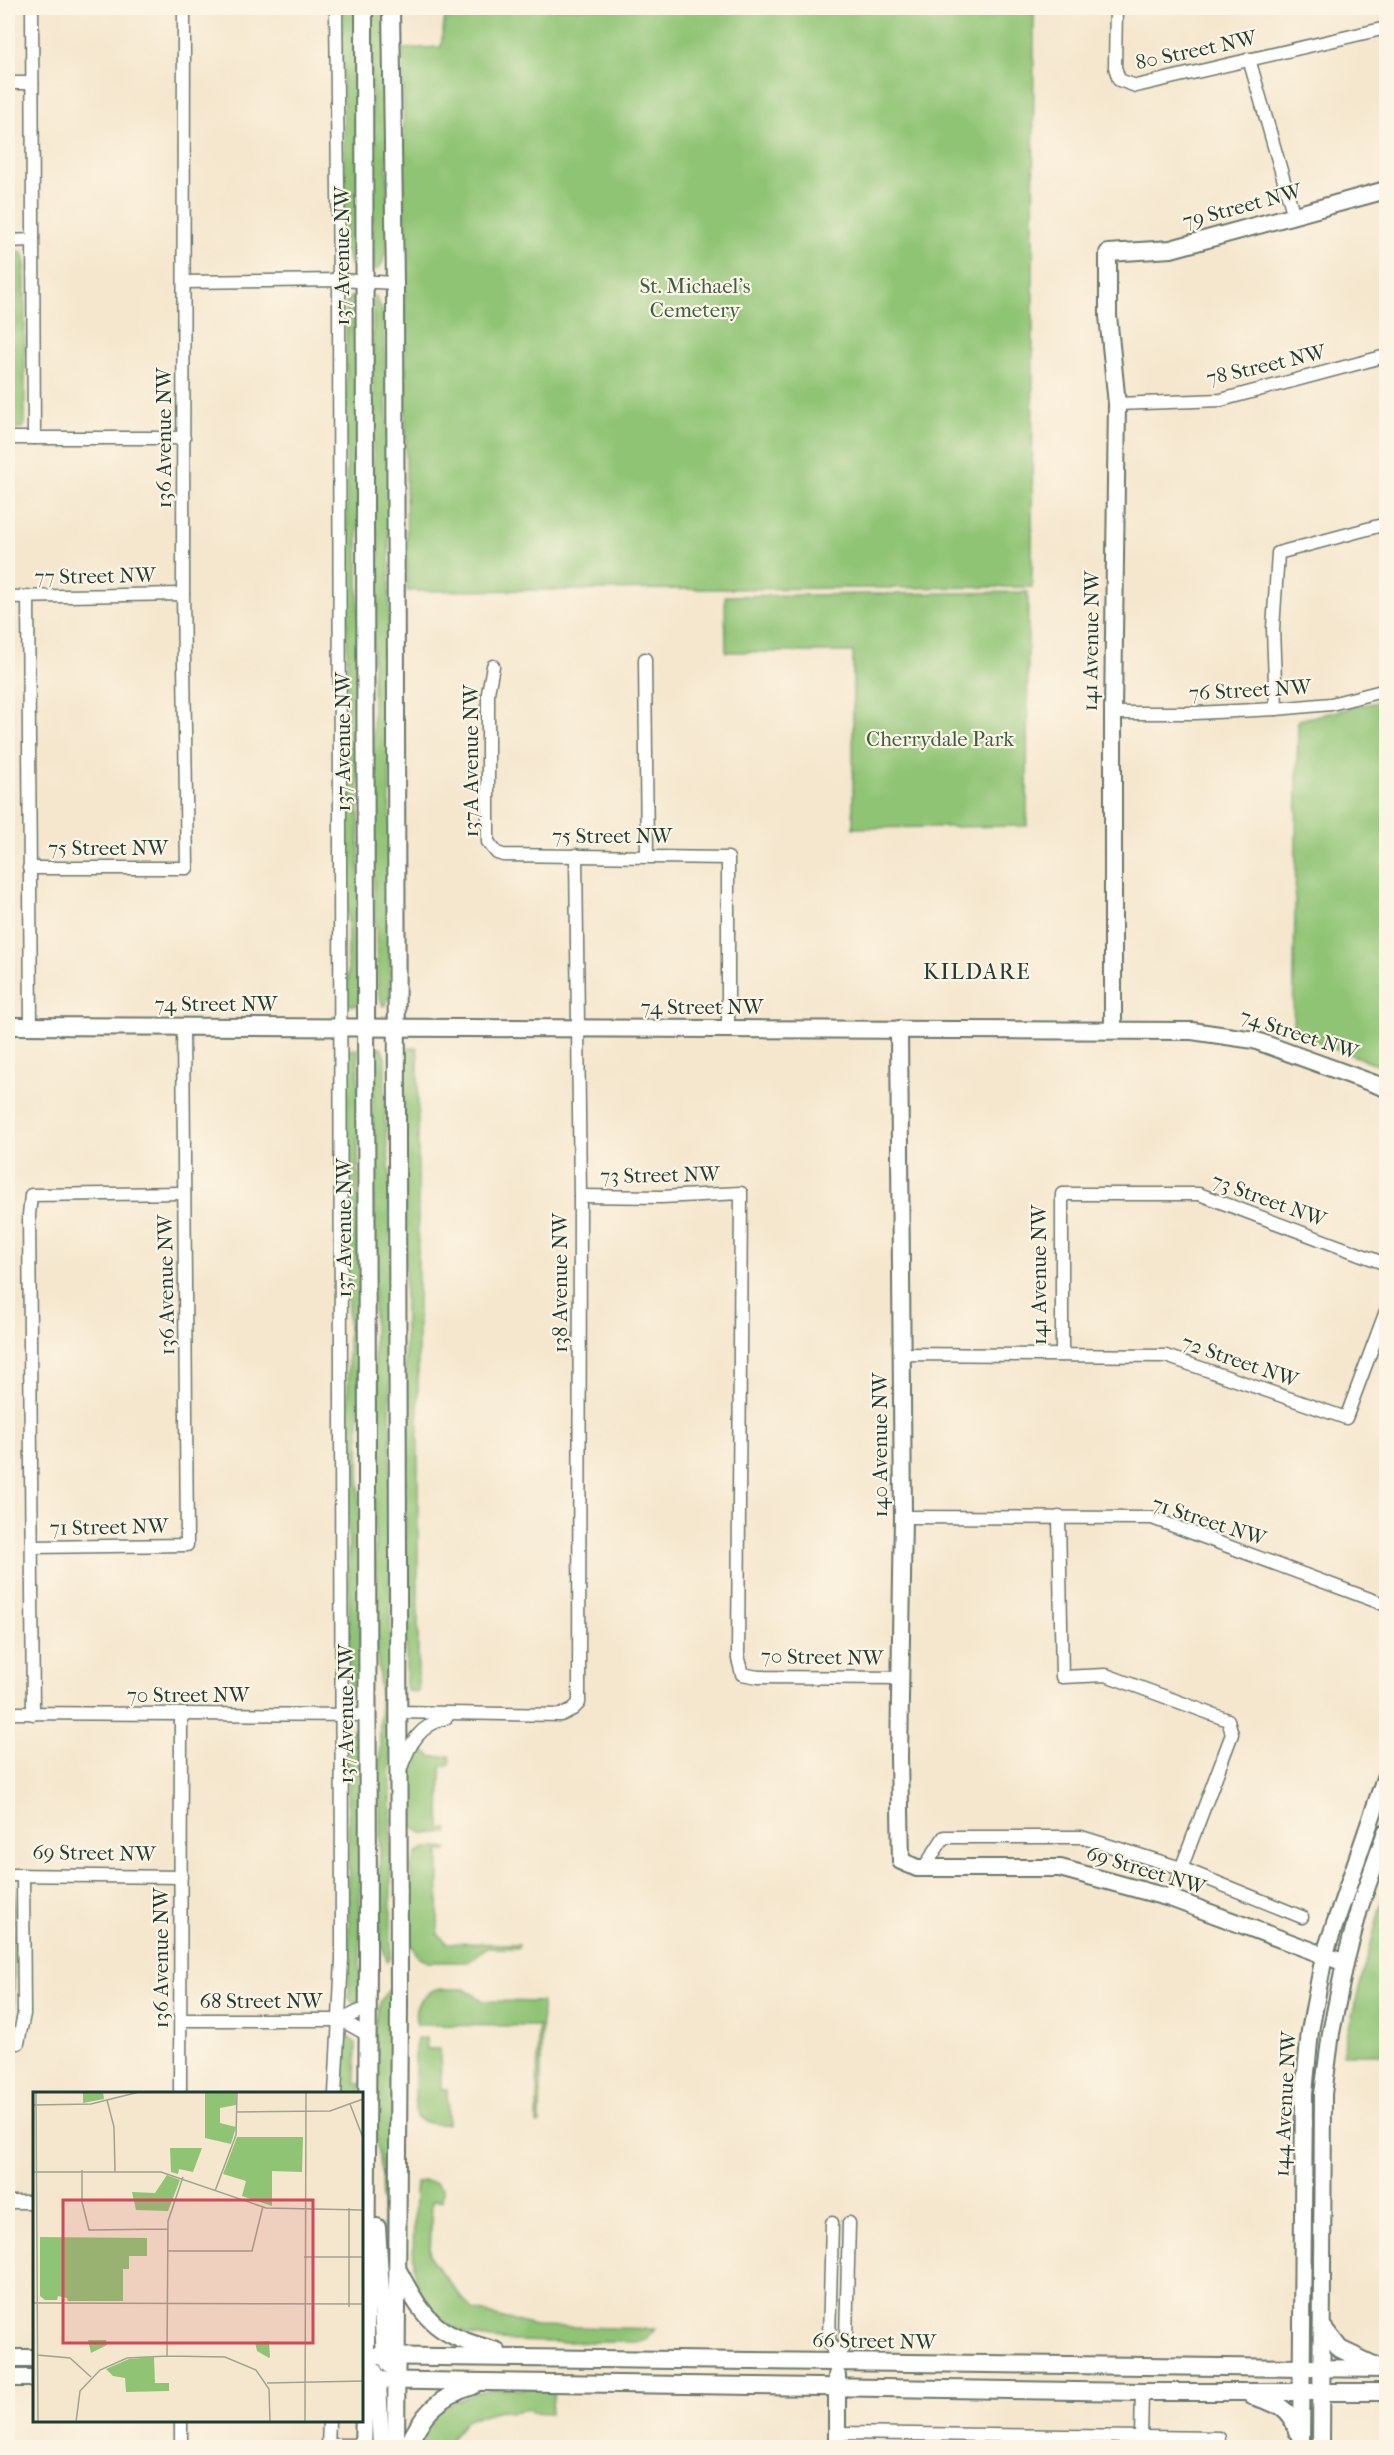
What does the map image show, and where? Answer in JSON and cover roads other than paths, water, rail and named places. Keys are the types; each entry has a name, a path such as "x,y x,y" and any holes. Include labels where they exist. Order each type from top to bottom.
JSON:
{"main road":[{"name":"137 Avenue NW","path":"363,2446 368,2380 364,2356 368,2036 368,1715 364,8"},
{"path":"391,2356 399,2270 395,284 392,8"},
{"name":"79 Street NW","path":"1108,253 1171,249 1386,190"},
{"name":"141 Avenue NW","path":"1108,253 1108,316 1117,404 1113,713 1113,1030"},
{"name":"74 Street NW","path":"8,1026 1113,1030 1224,1034 1283,1050 1386,1088"},
{"name":"140 Avenue NW","path":"899,1029 903,1517 900,1678 901,1861"},
{"name":"144 Avenue NW","path":"1300,2447 1304,2093 1310,2031 1324,1956 1386,1775"},
{"name":"144 Avenue NW","path":"1322,2448 1323,2094 1331,2033 1345,1963 1360,1906 1386,1832"},
{"name":"69 Street NW","path":"901,1861 917,1868 1060,1868 1170,1898 1345,1963"},
{"path":"367,2149 391,2356 398,2380 396,2448"},
{"path":"399,2270 420,2311 433,2326 474,2345 524,2358"},
{"path":"363,2286 366,2272"},
{"path":"1322,2326 1340,2349 1384,2369"},
{"name":"66 Street NW","path":"364,2356 1384,2369"},
{"path":"8,2358 33,2358"},
{"path":"837,2362 837,2440"},
{"path":"8,2378 33,2378"},
{"path":"381,2448 368,2380 1142,2392 1386,2392"},
{"path":"407,2448 420,2420 440,2401 461,2389 489,2382"},
{"path":"1237,2391 1285,2409 1293,2419 1300,2447"}],"street":[{"path":"32,8 34,438"},
{"name":"136 Avenue NW","path":"184,8 183,594 187,868"},
{"name":"137 Avenue NW","path":"336,8 339,280 342,1715 341,2020 336,2092"},
{"name":"80 Street NW","path":"1116,8 1115,67 1119,80 1136,86 1386,28"},
{"path":"1249,59 1294,216"},
{"path":"8,83 32,83"},
{"path":"8,241 32,240"},
{"path":"184,282 339,280 395,284"},
{"name":"78 Street NW","path":"1117,404 1221,400 1386,356"},
{"path":"8,438 183,438"},
{"path":"1276,709 1273,629 1278,553 1386,524"},
{"name":"77 Street NW","path":"8,597 183,594"},
{"path":"28,596 30,1026"},
{"path":"645,659 647,855"},
{"name":"137A Avenue NW","path":"493,666 488,693 488,842 497,854"},
{"name":"76 Street NW","path":"1113,713 1276,709 1331,704 1386,690"},
{"name":"75 Street NW","path":"497,854 728,858 728,1029"},
{"name":"138 Avenue NW","path":"456,1714 561,1715 579,1703 580,1196 576,855"},
{"name":"75 Street NW","path":"29,868 187,868"},
{"name":"136 Avenue NW","path":"183,1026 187,1545"},
{"path":"33,1714 29,1215 31,1194 184,1193"},
{"name":"73 Street NW","path":"580,1196 661,1197 741,1193 738,1659 742,1674"},
{"name":"73 Street NW","path":"1062,1194 1199,1194 1386,1264"},
{"name":"141 Avenue NW","path":"1062,1194 1062,1356"},
{"name":"72 Street NW","path":"902,1354 1166,1356 1346,1418 1386,1311"},
{"name":"71 Street NW","path":"903,1517 1152,1518 1386,1605"},
{"path":"1059,1517 1062,1677 1106,1675 1228,1720 1232,1734 1170,1898"},
{"name":"71 Street NW","path":"32,1547 187,1545"},
{"name":"70 Street NW","path":"742,1674 758,1677 900,1678"},
{"path":"398,1712 456,1714"},
{"name":"70 Street NW","path":"8,1713 368,1715"},
{"path":"398,1778 414,1737 432,1722 456,1714"},
{"name":"136 Avenue NW","path":"180,2092 181,1715"},
{"name":"69 Street NW","path":"924,1868 944,1837 1082,1837 1181,1869 1302,1917"},
{"name":"69 Street NW","path":"8,1875 181,1877"},
{"path":"13,2043 24,2014 24,1875"},
{"name":"68 Street NW","path":"181,2020 341,2020 368,2007"},
{"name":"68 Street NW","path":"341,2020 368,2036"},
{"path":"8,2202 33,2202"},
{"path":"832,2223 829,2340 837,2362"},
{"path":"837,2362 846,2339 849,2223"},
{"path":"1141,2438 1142,2392"},
{"path":"181,2422 181,2448"},
{"path":"329,2422 328,2446 363,2446"},
{"path":"837,2440 1219,2438"}],"district":[{"name":"KILDARE","path":"977,972"}],"park label":[{"name":"St. Michael's Cemetery","path":"695,298"},
{"name":"Cherrydale Park","path":"940,739"}]}
